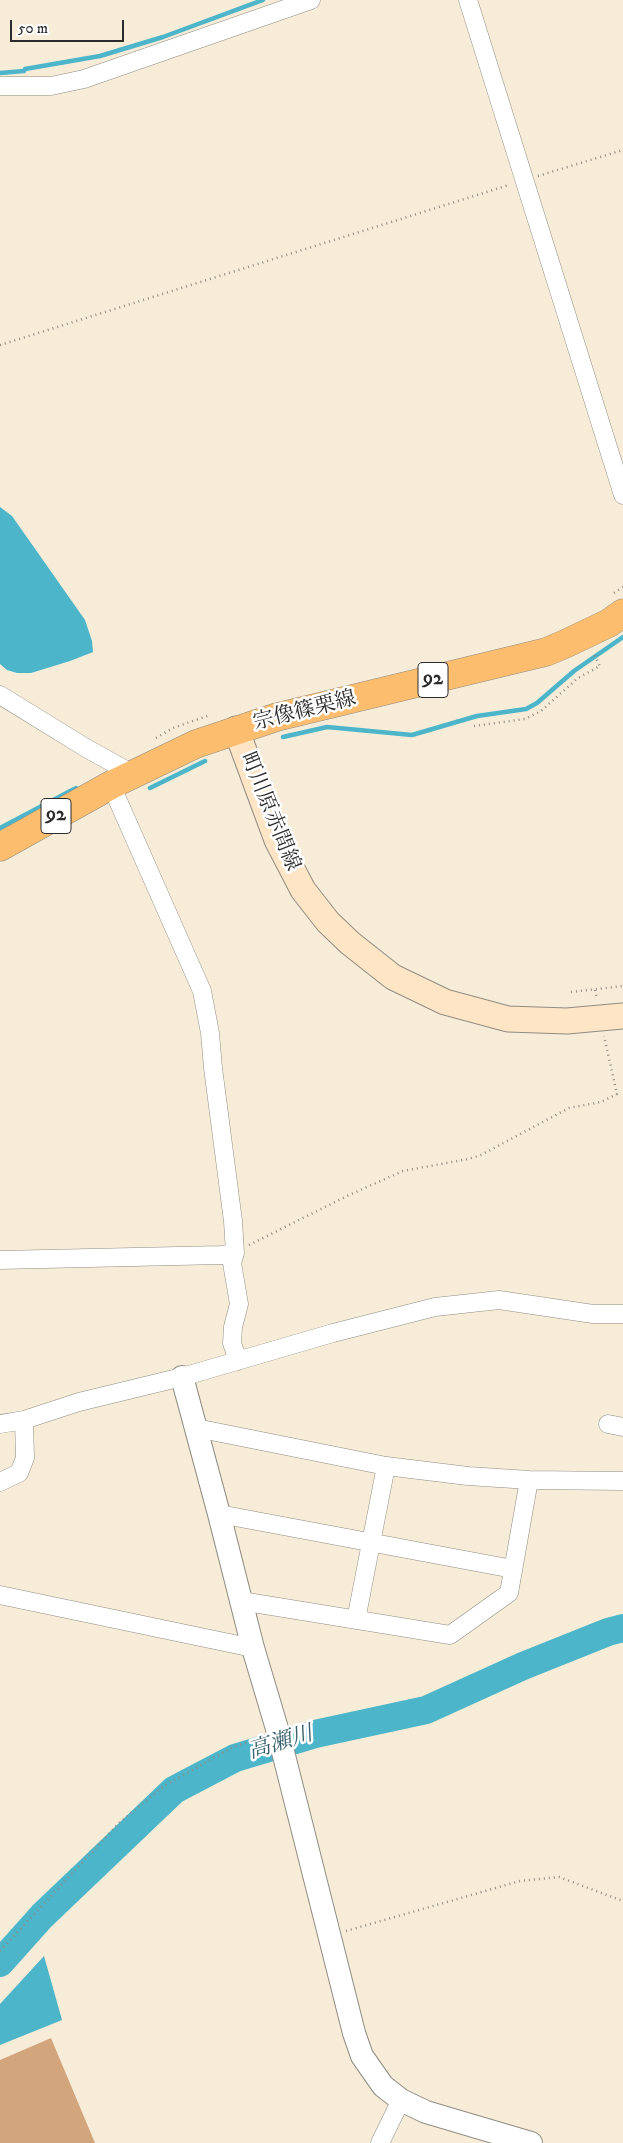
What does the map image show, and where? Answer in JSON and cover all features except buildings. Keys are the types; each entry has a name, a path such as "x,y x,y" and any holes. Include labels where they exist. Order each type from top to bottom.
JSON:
{"main road":[{"name":"宗像篠栗線","path":"0,846 122,780 196,744 236,729 277,717 522,658 565,644 609,623 623,613"},
{"name":"町川原赤間線","path":"236,729 277,840 293,874 328,922 393,977 445,1002 508,1018 530,1020 611,1017"}],"street":[{"path":"0,86 51,86 84,79 311,0"},
{"path":"468,0 623,495"},
{"path":"0,695 86,748 122,780 202,991 210,1033 233,1221 235,1253 232,1263 239,1304 233,1327 232,1343 238,1361"},
{"path":"0,1260 222,1255 235,1253"},
{"path":"0,1424 24,1420 80,1402 182,1377 324,1335 435,1307 499,1300 593,1314 623,1314"},
{"path":"182,1377 220,1514 253,1648 278,1732 354,2034 362,2056 383,2086 402,2100 426,2112 531,2143"},
{"path":"0,1482 19,1473 25,1458 24,1420"},
{"path":"196,1428 386,1466 468,1476 529,1480 623,1481"},
{"path":"356,1620 386,1466"},
{"path":"241,1601 450,1636 509,1593 529,1480"},
{"path":"220,1514 513,1569"},
{"path":"0,1595 253,1648"},
{"path":"380,2143 402,2100"}],"path":[{"path":"0,345 623,150"},
{"path":"474,726 525,718 541,711 578,678 600,666 584,635"},
{"path":"571,992 623,986"},
{"path":"235,1253 347,1196 403,1171 481,1155 569,1108 601,1102 617,1094 611,1017"},
{"path":"0,1951 119,1823 164,1786 233,1746 278,1732"},
{"path":"329,1937 520,1881 558,1878 623,1900"}],"water":[{"path":"0,507 12,516 85,620 92,641 93,652 31,673 17,673 7,670 0,664"},
{"path":"44,1956 62,2020 0,2045 0,2004"}],"waterway":[{"path":"0,73 24,71 25,69 100,56 163,37 263,0"},
{"path":"283,737 327,727 412,735 477,716 526,709 537,703 574,671 623,637"},
{"path":"150,788 205,761"},
{"path":"0,828 76,788"},
{"name":"高瀬川","path":"0,1963 42,1916 174,1790 235,1758 315,1734 426,1710 523,1666 608,1632 623,1628"}]}
